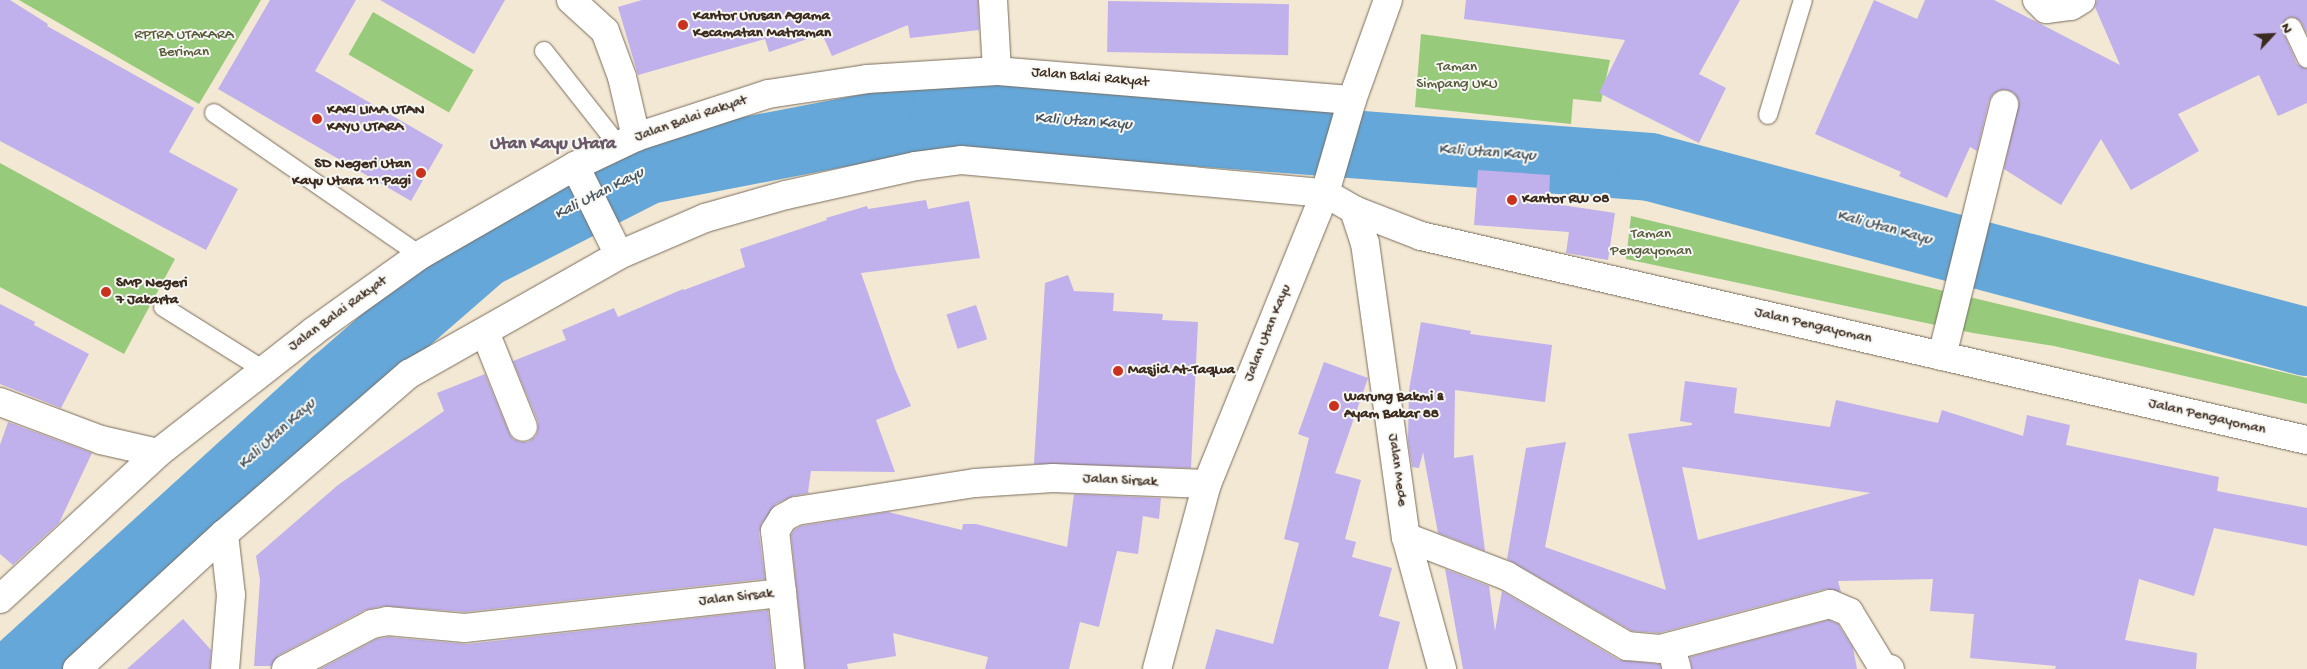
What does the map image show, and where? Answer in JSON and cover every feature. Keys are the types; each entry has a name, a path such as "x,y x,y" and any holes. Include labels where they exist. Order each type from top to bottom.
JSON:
{"street":[{"path":"571,0 605,30 622,77 627,141"},
{"path":"993,0 997,71"},
{"name":"Jalan Utan Kayu","path":"1157,669 1208,484 1325,193 1350,108 1388,0"},
{"path":"2036,0 2046,9 2071,6 2081,0"},
{"name":"Jalan Balai Rakyat","path":"0,599 158,453 314,331 420,255 580,175 627,141 768,94 867,79 997,71 1350,108"},
{"path":"1942,356 2004,105"},
{"path":"77,669 224,534 409,374 484,332 616,248 705,218 777,198 916,166 961,160 1325,193"},
{"path":"580,175 616,248"},
{"name":"Jalan Pengayoman","path":"1325,193 1354,210 1421,236 2307,440"},
{"name":"Jalan Mede","path":"1354,210 1365,243 1406,537 1442,669"},
{"path":"484,332 523,427"},
{"path":"0,402 101,440 158,453"},
{"name":"Jalan Sirsak","path":"286,669 372,624 386,620 465,628 782,593 775,531 782,518 796,511 975,483 1054,478 1208,484"},
{"path":"224,534 231,595 225,669"},
{"path":"1406,537 1507,576 1627,646 1660,649 1674,658 1830,604 1849,612 1883,668 1890,669"},
{"path":"782,593 790,669"}],"lane":[{"path":"1768,115 1802,0"},
{"path":"2292,27 2307,58"},
{"path":"544,51 627,141"},
{"path":"214,113 420,255"},
{"path":"163,307 264,370"}],"green space":[{"name":"RPTRA UTAKARA Beriman","path":"19,0 261,0 199,104"},
{"path":"373,12 473,70 449,112 348,54"},
{"name":"Taman Simpang UKU","path":"1421,34 1610,60 1601,102 1573,99 1571,124 1415,107"},
{"path":"0,163 175,259 124,354 0,287"},
{"name":"Taman Pengayoman","path":"1631,216 2307,378 2307,404 2054,346 1973,333 1626,259"}],"building":[{"path":"0,0 10,0 48,24 47,26 194,108 169,152 238,189 206,250 0,141"},
{"path":"270,0 356,0 315,71 443,145 411,201 218,89"},
{"path":"380,0 505,0 474,54"},
{"path":"642,0 978,0 979,30 910,38 908,25 832,56 822,34 769,52 765,39 638,75 618,7"},
{"path":"1466,0 1740,0 1699,74 1726,88 1699,143 1599,93 1625,40 1464,19"},
{"path":"1874,0 1917,19 1925,0 1994,0 2120,65 2095,7 2097,0 2307,0 2307,34 2301,22 2293,17 2287,18 2281,27 2297,64 2307,69 2307,103 2278,116 2259,75 2178,114 2199,151 2131,190 2101,139 2061,205 2004,169 2019,101 2014,93 2000,90 1993,94 1989,101 1977,151 1970,147 1947,198 1899,176 1901,172 1815,134"},
{"path":"1108,1 1289,4 1288,55 1107,52"},
{"name":"Kantor RW 08","path":"1478,170 1550,175 1549,203 1615,213 1608,260 1566,253 1569,232 1474,225"},
{"path":"926,200 928,209 969,201 980,258 861,273 895,369 911,406 876,420 895,472 811,471 808,492 810,493 793,496 776,504 762,523 759,533 765,579 465,612 384,606 365,610 279,655 271,666 254,666 260,580 256,556 338,485 444,411 437,393 485,374 509,433 513,439 520,442 528,442 536,436 538,422 513,361 566,340 562,330 614,308 618,317 683,289 745,267 740,249 827,220 826,218 867,206 868,209"},
{"name":"Masjid At-Taqwa","path":"1068,275 1074,291 1114,293 1113,311 1163,314 1162,320 1198,322 1191,468 1034,464 1045,283"},
{"path":"0,304 35,322 34,325 89,354 61,408 0,384"},
{"path":"976,305 987,339 958,349 947,315"},
{"path":"1421,322 1471,331 1470,334 1552,345 1545,402 1455,390 1454,458 1473,455 1485,551 1438,533 1423,452 1419,468 1412,467 1408,441 1409,390"},
{"path":"1324,362 1368,378 1335,473 1361,480 1345,539 1356,542 1352,557 1392,568 1379,616 1400,622 1388,669 1205,669 1216,629 1273,644 1299,543 1284,539 1309,438 1298,434"},
{"path":"1685,381 1737,388 1734,413 1830,427 1836,400 1938,423 1942,410 2023,436 2027,415 2070,425 2066,445 2219,477 2217,491 2307,508 2307,546 2214,528 2194,596 2139,579 2125,640 2197,653 2196,669 2055,669 2056,666 1970,658 1974,614 1930,611 1933,579 1838,581 1841,592 1826,589 1659,633 1632,631 1507,559 1526,448 1566,442 1545,547 1666,590 1628,434 1692,425 1692,423 1680,421","holes":["1682,467 1871,493 1698,540"]},
{"path":"8,422 92,453 59,523 13,565 0,554 0,445"},
{"path":"1074,494 1161,498 1159,519 1143,516 1138,554 1117,551 1099,627 1080,622 1069,669 985,669 988,657 893,633 896,656 847,664 848,669 805,669 791,535 794,530 801,526 888,512 962,530 963,524 976,524 1067,547"},
{"path":"1445,569 1489,586 1495,631 1502,591 1619,660 1660,664 1661,669 1463,669"},
{"path":"768,610 774,669 320,669 377,639 388,637 467,644"},
{"path":"183,619 211,650 210,669 127,669"},
{"path":"1829,620 1838,624 1853,648 1857,669 1692,669 1690,657"}],"waterway":[{"name":"Kali Utan Kayu","path":"20,669 337,381 483,254 648,170 944,113 1650,167 2307,342"}],"place":[{"name":"Kantor Urusan Agama Kecamatan Matraman","path":"683,25"},
{"name":"KAKI LIMA UTAN KAYU UTARA","path":"317,119"},
{"name":"SD Negeri Utan Kayu Utara 11 Pagi","path":"421,173"},
{"name":"Kantor RW 08","path":"1512,200"},
{"name":"SMP Negeri 7 Jakarta","path":"106,292"},
{"name":"Masjid At-Taqwa","path":"1118,371"},
{"name":"Warung Bakmi & Ayam Bakar 88","path":"1334,406"}],"district":[{"name":"Utan Kayu Utara","path":"553,145"}]}
